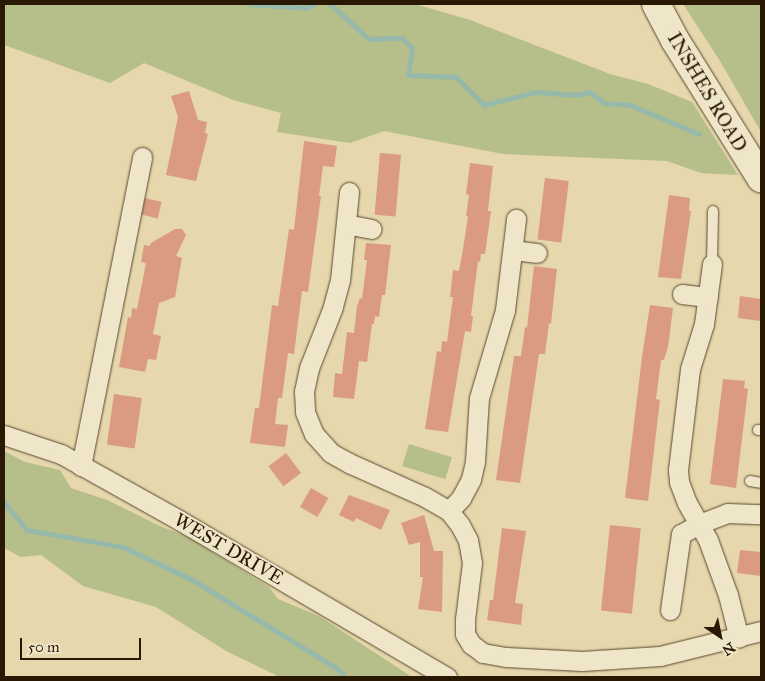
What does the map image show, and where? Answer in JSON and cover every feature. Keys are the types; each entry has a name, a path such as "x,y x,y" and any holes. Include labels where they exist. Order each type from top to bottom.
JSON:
{"street":[{"name":"INSHES ROAD","path":"656,4 675,40 761,178"},
{"path":"81,466 142,157"},
{"path":"349,192 340,280 333,307 308,368 304,391 305,412 314,434 331,453 425,497 449,511 460,525 468,540 472,563 465,634 470,644 483,652 506,657 582,661 660,656 739,638 761,631"},
{"path":"449,511 461,498 471,479 475,461 480,398 505,310 516,219"},
{"path":"346,224 372,229"},
{"path":"513,250 538,253"},
{"path":"712,264 704,324 690,369 678,470 679,482 708,540 728,595 739,638"},
{"path":"682,294 708,297"},
{"name":"WEST DRIVE","path":"4,435 61,454 179,520 447,677"},
{"path":"670,610 678,540 681,534 699,524 727,513 761,514"}],"lane":[{"path":"712,264 713,211"}],"green space":[{"path":"4,4 415,4 470,20 610,74 648,84 692,102 738,175 701,173 667,161 503,154 384,131 350,143 277,132 281,113 233,100 144,63 110,83 4,45"},
{"path":"683,4 761,4 761,132 720,61"},
{"path":"409,444 452,457 445,479 402,466"},
{"path":"4,451 25,462 60,470 71,488 107,500 160,526 188,537 269,587 278,599 319,616 412,677 280,677 228,652 156,607 83,586 41,555 21,557 4,548"}],"building":[{"path":"189,91 198,120 207,122 205,133 208,134 196,181 166,175 178,117 171,96"},
{"path":"304,141 337,146 334,167 323,166 319,196 321,196 308,292 302,291 294,354 288,353 282,398 278,398 275,424 288,425 285,447 250,443 255,408 259,408 272,305 278,306 289,229 294,230"},
{"path":"380,153 401,155 396,217 375,215"},
{"path":"470,163 493,166 488,211 491,211 485,254 481,254 480,262 478,261 471,316 473,316 471,332 465,331 448,432 425,429 437,351 441,352 442,341 447,342 453,297 450,297 453,270 459,271 464,243 468,216 466,216 469,195 466,194"},
{"path":"545,178 569,181 561,242 537,240"},
{"path":"669,195 690,198 689,211 691,211 681,279 658,277"},
{"path":"145,198 162,202 158,218 141,215"},
{"path":"175,229 182,229 186,235 176,256 182,258 175,297 159,303 153,334 161,336 156,360 148,359 145,372 119,367 128,317 131,318 132,308 137,309 146,263 141,262 144,245 150,246 151,243"},
{"path":"366,243 391,245 385,295 382,295 379,317 375,316 374,324 372,324 367,362 359,361 354,399 333,397 335,373 342,374 347,332 354,333 357,306 360,298 362,299 367,260 364,260"},
{"path":"534,266 557,269 551,324 549,323 545,354 539,354 520,483 496,480 514,356 521,356 525,327 527,328"},
{"path":"740,296 761,299 761,321 738,318"},
{"path":"650,305 673,308 668,347 664,360 661,360 656,399 660,400 648,501 625,498"},
{"path":"723,379 745,381 744,388 748,389 736,488 710,484"},
{"path":"114,394 142,398 135,448 107,445"},
{"path":"286,453 301,473 283,486 268,466"},
{"path":"311,488 328,498 317,517 300,507"},
{"path":"349,495 390,510 381,530 356,518 354,522 339,515"},
{"path":"424,515 434,551 443,551 442,612 418,609 423,577 420,577 420,542 409,545 401,523"},
{"path":"610,525 641,528 632,614 601,611"},
{"path":"502,528 526,531 515,603 523,604 521,625 487,620 490,600 493,600"},
{"path":"740,550 761,552 761,576 737,573"}],"waterway":[{"path":"249,4 306,8 314,4"},
{"path":"330,4 369,39 402,38 412,48 408,75 456,77 484,105 536,92 576,95 590,92 604,103 630,105 699,134"},
{"path":"4,502 27,530 123,547 191,579 338,669 345,677"}]}
